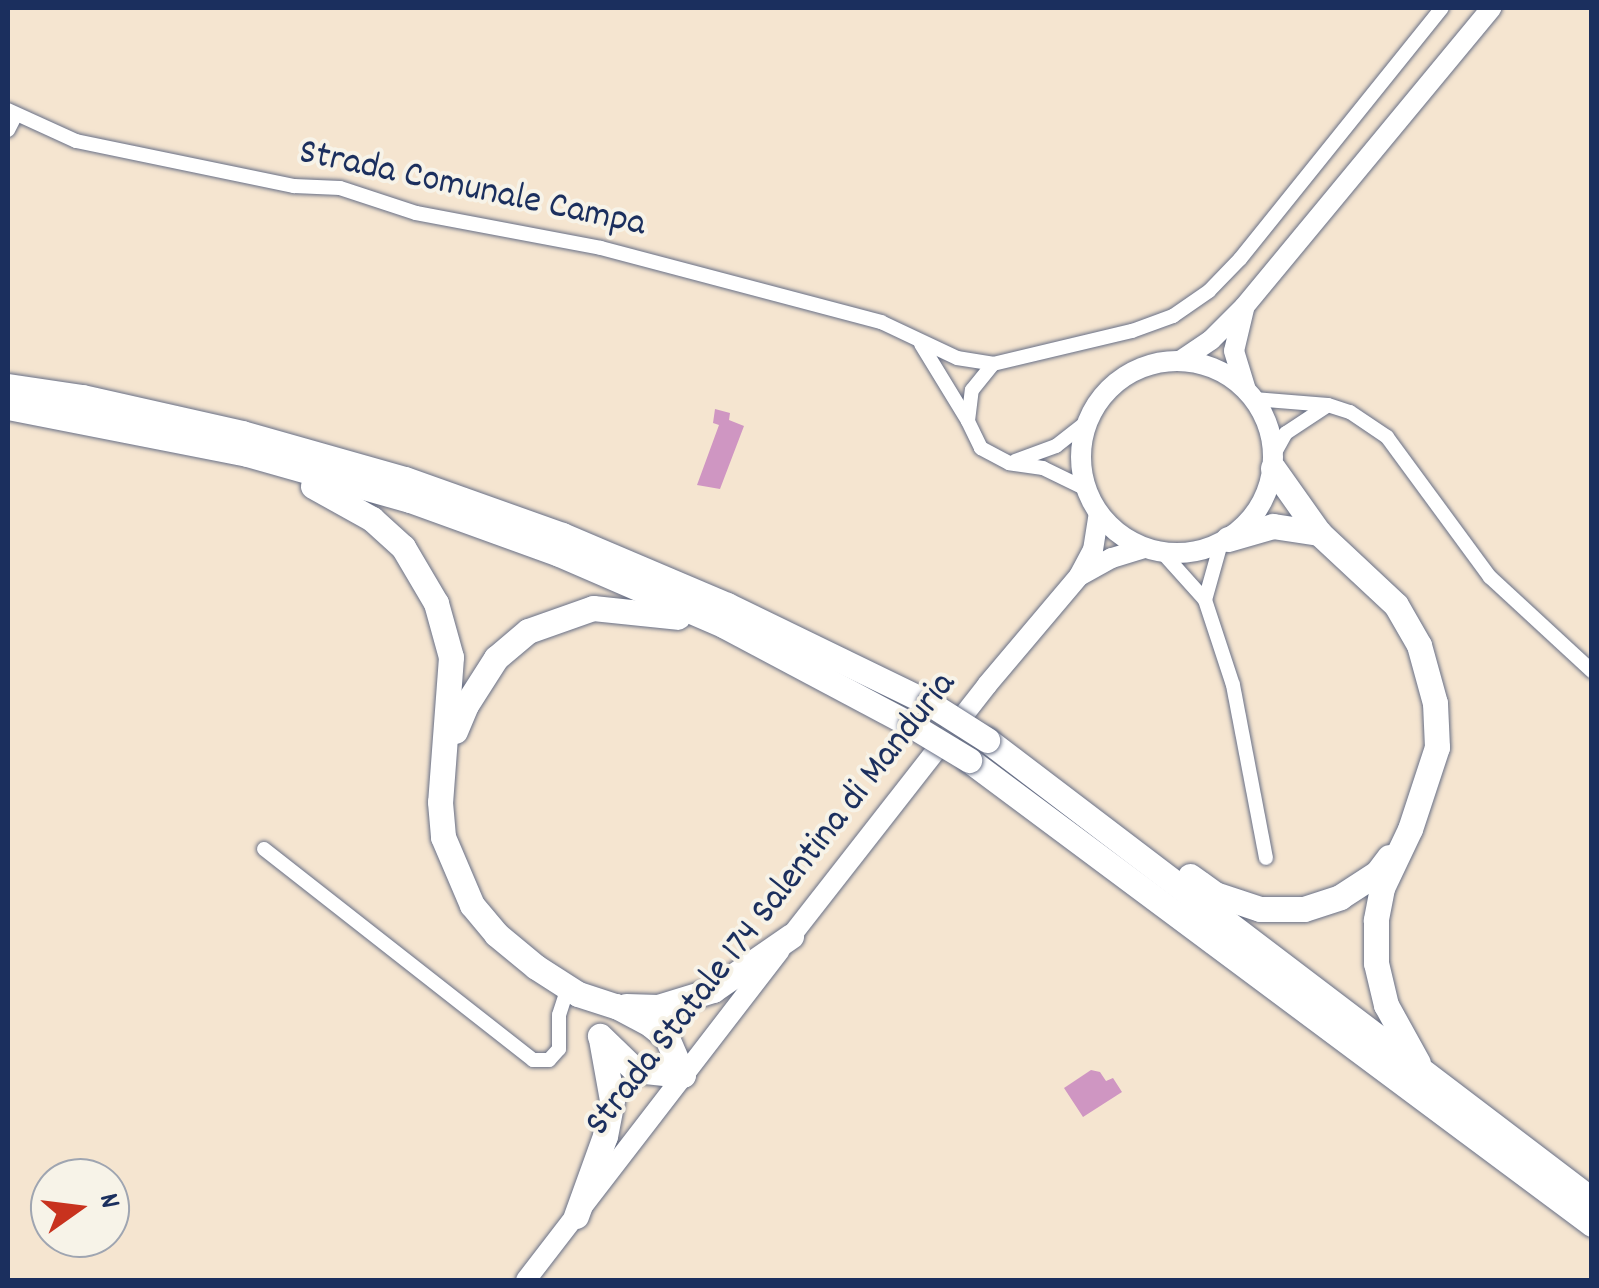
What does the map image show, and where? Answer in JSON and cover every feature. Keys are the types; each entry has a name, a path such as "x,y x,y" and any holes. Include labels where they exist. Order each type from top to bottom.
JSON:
{"highway":[{"path":"8,386 82,397 242,433 406,479 562,535 727,605 929,703 986,740 1592,1200"},
{"path":"8,407 83,419 285,465 410,500 558,554 718,624 912,725 969,760 1592,1224"},
{"path":"1273,462 1319,533 1396,606 1419,644 1435,702 1437,747 1410,828 1382,888 1376,963 1386,1006 1426,1076"},
{"path":"285,465 372,520 403,546 427,582 451,657 440,802 443,837 472,906 496,934 573,991 616,1006 667,1038 684,1075"},
{"path":"1225,541 1273,526 1319,533"},
{"path":"445,754 466,705 496,658 528,631 593,608 660,613 718,624"},
{"path":"1097,825 1153,850 1215,894 1274,909 1304,909 1340,897 1377,873 1410,828"},
{"path":"616,1006 658,1007 714,990 791,936"},
{"path":"573,991 600,1036 636,1070 684,1075"},
{"path":"576,1216 605,1136 612,1100 600,1036"}],"main road":[{"path":"1180,360 1211,340 1244,308 1491,8"},
{"path":"1244,308 1234,351 1249,394 1266,420 1273,462 1263,501 1225,541 1182,554 1154,550 1120,534 1100,514 1086,489 1082,443 1088,421 1115,383 1146,366 1180,360 1204,364 1249,394"},
{"name":"Strada Statale 174 Salentina di Manduria","path":"526,1280 987,685 1079,576 1093,550 1100,514"},
{"name":"Strada Statale 174 Salentina di Manduria","path":"1079,576 1112,558 1154,550"}],"street":[{"path":"968,421 972,390 993,364 1132,330 1173,316 1209,291 1240,259 1442,8"},
{"name":"Strada Comunale Campa","path":"10,118 76,141 294,186 340,188 416,214 601,248 881,322 920,344 958,358 993,364"},
{"path":"920,344 981,448 1009,463 1043,468 1086,489"},
{"path":"1249,394 1328,405 1350,412 1387,437 1490,578 1592,671"},
{"path":"1273,462 1286,433 1307,415 1328,405"},
{"path":"1009,463 1056,446 1088,421"},
{"path":"1206,600 1225,541"},
{"path":"1154,550 1206,600 1233,684 1266,858"},
{"path":"264,849 532,1060 548,1060 559,1049 559,1015 573,991"}],"building":[{"path":"715,409 730,413 729,420 744,426 720,489 697,485 719,425 713,423"},
{"path":"1091,1070 1100,1072 1106,1081 1113,1078 1122,1092 1083,1117 1064,1088"}]}
